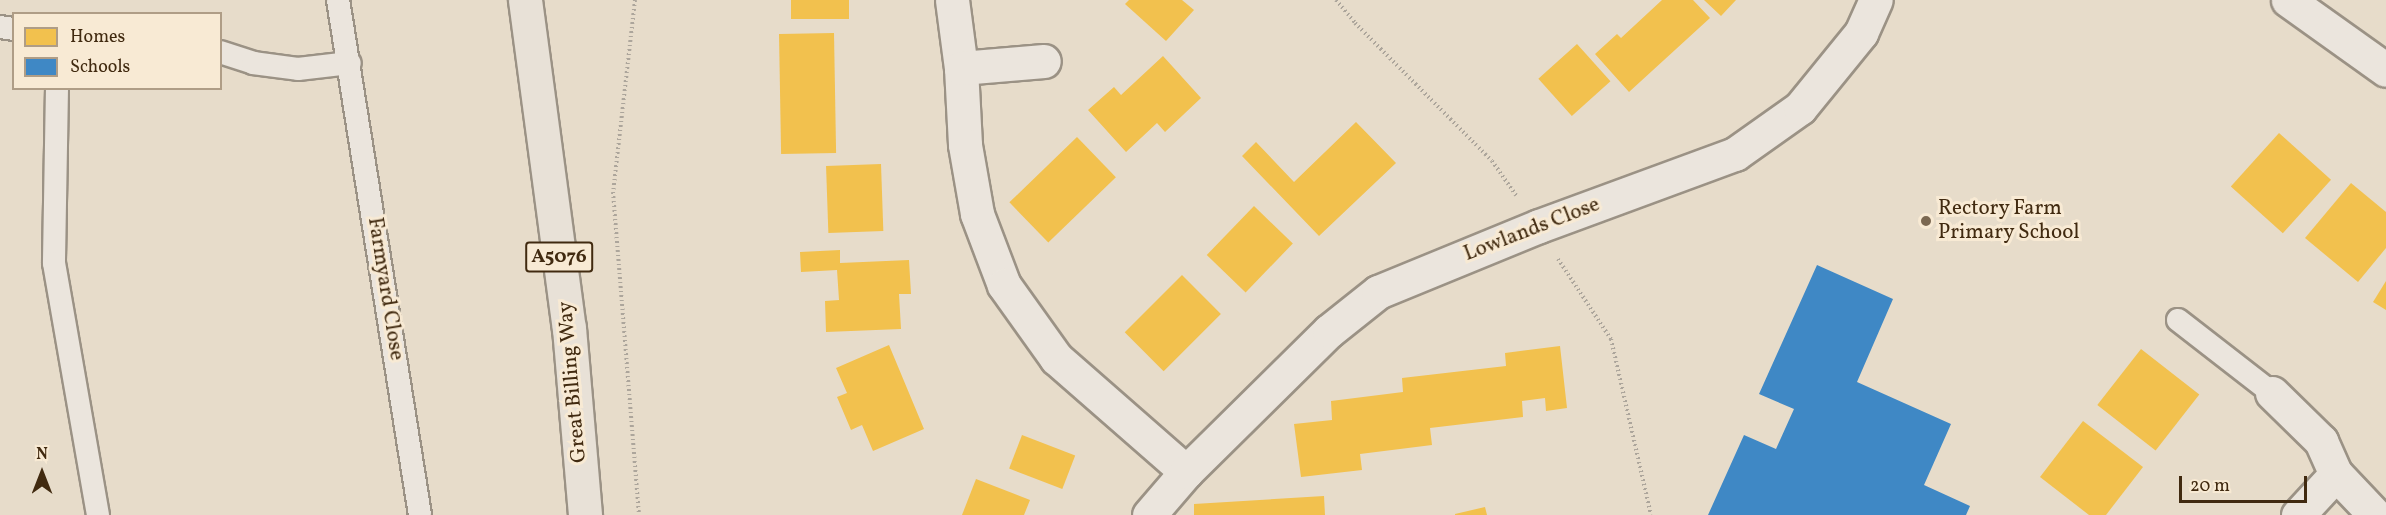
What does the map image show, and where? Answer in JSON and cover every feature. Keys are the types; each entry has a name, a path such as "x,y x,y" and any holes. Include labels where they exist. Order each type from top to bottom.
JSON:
{"main road":[{"name":"Great Billing Way","path":"525,0 569,328 585,515"}],"street":[{"path":"952,0 961,68 965,145 977,214 1004,285 1056,358 1186,472"},
{"name":"Lowlands Close","path":"1149,515 1186,472 1329,331 1378,292 1539,226 1735,154 1800,108 1861,33 1876,0"},
{"path":"2288,0 2386,70"},
{"path":"961,68 1044,61"},
{"path":"2272,393 2321,441 2336,474 2375,515"},
{"path":"2298,515 2336,474"}],"lane":[{"name":"Farmyard Close","path":"338,0 350,63 420,515"},
{"path":"222,53 253,63 298,69 350,63"},
{"path":"57,90 54,263 98,515"},
{"path":"2178,320 2272,393"}],"path":[{"path":"635,0 613,192 639,515"}],"building: Homes":[{"path":"791,0 849,0 849,19 791,19"},
{"path":"1129,0 1182,0 1194,10 1166,41 1125,4"},
{"path":"1662,0 1693,0 1710,18 1629,92 1595,54 1617,34 1621,38"},
{"path":"1704,0 1736,0 1721,16"},
{"path":"834,33 836,153 781,154 779,34"},
{"path":"1577,44 1610,81 1572,116 1538,79"},
{"path":"1163,56 1201,98 1165,132 1157,123 1126,152 1088,110 1114,87 1121,95"},
{"path":"1356,122 1396,163 1319,236 1242,156 1256,142 1294,182"},
{"path":"2279,133 2331,180 2283,233 2231,187"},
{"path":"1077,137 1116,177 1048,243 1009,202"},
{"path":"881,164 883,231 828,233 826,166"},
{"path":"2351,183 2386,212 2386,248 2358,282 2305,238"},
{"path":"1254,206 1293,244 1246,292 1207,255"},
{"path":"840,250 840,263 909,260 911,294 899,294 901,329 826,332 825,301 839,300 837,270 801,272 800,252"},
{"path":"1182,275 1221,314 1164,371 1125,332"},
{"path":"2386,281 2386,310 2373,302"},
{"path":"889,345 924,429 873,451 862,425 851,430 837,397 847,393 836,368"},
{"path":"1560,346 1567,408 1546,411 1545,398 1522,401 1523,417 1430,428 1432,445 1360,454 1362,470 1301,477 1294,424 1332,420 1331,401 1403,392 1402,378 1506,366 1505,353"},
{"path":"2141,349 2199,395 2156,451 2097,405"},
{"path":"2083,421 2143,467 2106,515 2089,515 2040,477"},
{"path":"1022,435 1075,455 1062,489 1009,469"},
{"path":"976,479 1030,500 1024,515 962,515"},
{"path":"1324,496 1325,515 1194,515 1194,504"},
{"path":"1485,507 1487,515 1455,515 1455,514"}],"building: Schools":[{"path":"1817,265 1893,299 1857,382 1951,424 1924,485 1970,506 1966,515 1708,515 1744,435 1776,449 1794,409 1759,394"}],"place":[{"name":"Rectory Farm Primary School","path":"1926,221"}]}
